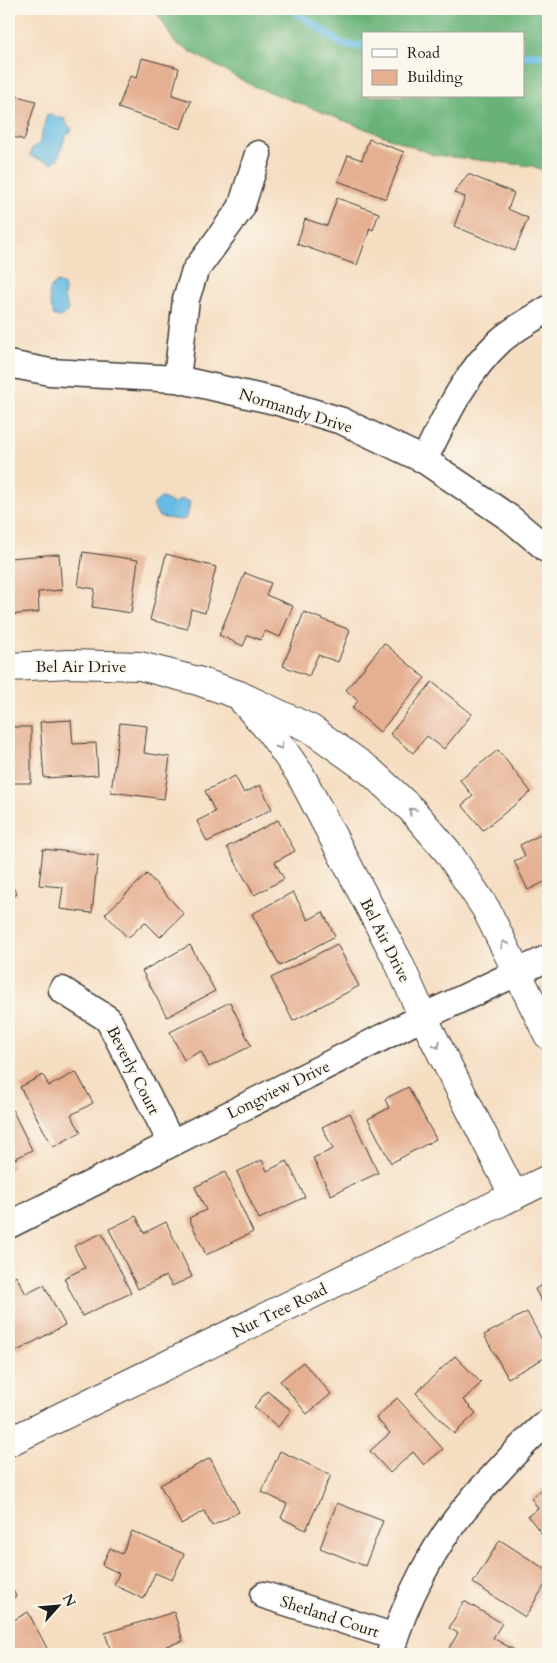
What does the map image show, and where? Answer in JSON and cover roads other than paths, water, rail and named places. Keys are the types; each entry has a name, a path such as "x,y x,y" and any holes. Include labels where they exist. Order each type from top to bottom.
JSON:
{"street":[{"path":"178,379 186,299 195,271 241,208 258,154"},
{"path":"424,460 449,408 473,371 501,340 548,309"},
{"name":"Normandy Drive","path":"9,364 50,372 178,379 275,401 342,421 424,460 511,519 548,550"},
{"name":"Bel Air Drive","path":"9,667 70,664 140,666 198,681 239,695 311,729 370,771 412,810 448,852 486,909 548,1036"},
{"name":"Bel Air Drive","path":"239,695 270,731 300,774 399,963 423,1017 514,1196"},
{"name":"Longview Drive","path":"9,1225 423,1017 548,958"},
{"name":"Beverly Court","path":"62,990 108,1019 171,1142"},
{"name":"Nut Tree Road","path":"9,1442 548,1179"},
{"path":"392,1646 420,1580 444,1536 470,1501 534,1433 548,1422"},
{"name":"Shetland Court","path":"264,1595 392,1646"}],"water":[{"path":"47,114 65,119 67,125 72,129 66,135 58,159 52,163 30,156 32,148 39,144"},
{"path":"58,282 64,285 64,298 68,308 61,317 54,316 49,297 53,285"},
{"path":"161,498 174,504 181,499 190,502 185,519 159,517 153,505"}],"waterway":[{"path":"292,9 343,45 362,46"},
{"path":"524,55 548,56"}]}
